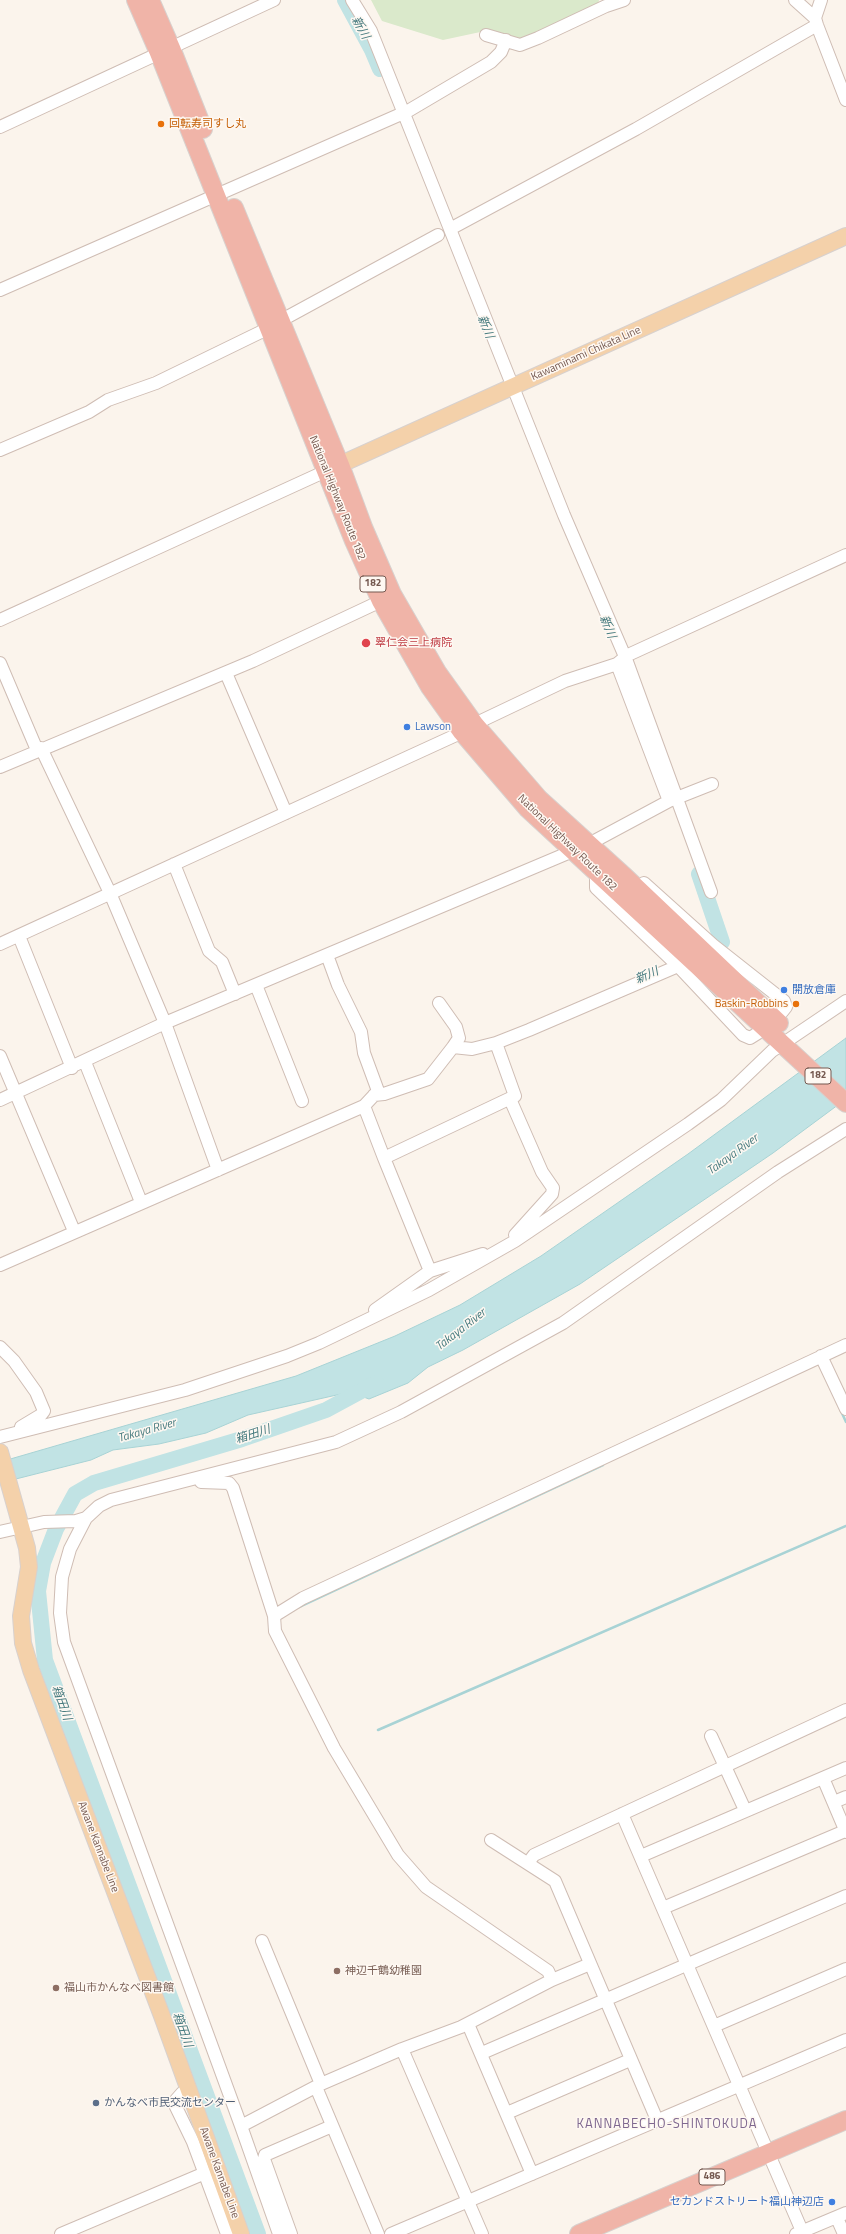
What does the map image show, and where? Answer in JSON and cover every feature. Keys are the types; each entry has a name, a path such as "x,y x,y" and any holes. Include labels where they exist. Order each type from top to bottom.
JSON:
{"highway":[{"name":"National Highway Route 182","path":"136,0 165,50"},
{"name":"National Highway Route 182","path":"150,0 165,50 333,468 363,527 392,594 468,728"},
{"name":"National Highway Route 182","path":"333,468 354,541 381,601 430,687 538,799 581,848 596,871 791,1043 846,1087"},
{"name":"National Highway Route 182","path":"581,848 625,877 791,1043 846,1103"},
{"name":"486","path":"605,2234 846,2120"},
{"name":"486","path":"579,2234 770,2157 846,2131"}],"main road":[{"name":"Kawaminami Chikata Line","path":"333,468 846,236"},
{"name":"Awane Kannabe Line","path":"0,1452 27,1548 29,1567 21,1616 23,1643 46,1712 162,2016 241,2234"}],"street":[{"path":"0,127 274,0"},
{"path":"352,0 371,31 398,114 450,229 508,390 622,662 674,800 711,892"},
{"path":"486,35 520,45 606,6 624,0"},
{"path":"795,0 816,22 846,100"},
{"path":"450,229 636,129 816,22 821,0"},
{"path":"0,290 398,114 491,62 501,52 506,40"},
{"path":"0,450 89,412 108,400 156,383 275,324 438,235"},
{"path":"0,620 333,468"},
{"path":"0,944 286,813 565,681 622,662 628,655 846,555"},
{"path":"0,767 39,749 226,673 381,601"},
{"path":"0,663 39,749 110,893 165,1023 218,1170"},
{"path":"226,673 286,813"},
{"path":"0,1100 86,1062 165,1023 581,848 674,800 712,784"},
{"path":"174,864 209,951 222,962 235,994"},
{"path":"596,871 596,888 678,966 743,1035 750,1038 758,1033"},
{"path":"625,877 635,875 713,945 784,1001 786,1007 782,1012"},
{"path":"19,936 72,1068"},
{"path":"0,1265 74,1231 364,1106 378,1091 364,1053 361,1032 338,985 327,955"},
{"path":"453,1047 472,1049 496,1043 678,966"},
{"path":"256,985 302,1101"},
{"path":"5,1435 185,1390 287,1356 361,1324 429,1290 515,1241 688,1124 846,1002"},
{"path":"374,1095 384,1094 428,1079 453,1047 459,1038 456,1027 439,1003"},
{"path":"384,1158 515,1096 496,1043"},
{"path":"0,1056 74,1231"},
{"path":"86,1062 141,1202"},
{"path":"510,1099 542,1172 553,1188 552,1194 514,1236 515,1241"},
{"path":"364,1106 430,1271"},
{"path":"279,2234 64,1642 60,1613 62,1577 70,1549 81,1520 98,1506 111,1500 336,1442 401,1412 563,1323 778,1172 846,1130"},
{"path":"361,1324 362,1319 430,1271 490,1253 494,1254"},
{"path":"274,1616 303,1598 846,1345"},
{"path":"0,1347 14,1361 36,1392 44,1411 41,1415 5,1435"},
{"path":"822,1356 846,1409"},
{"path":"193,1480 208,1483 229,1482 233,1488 274,1616 275,1631 334,1748 398,1855 426,1886 548,1971 552,1980"},
{"path":"0,1532 20,1523 81,1520"},
{"path":"528,1863 534,1855 846,1710"},
{"path":"711,1736 745,1810"},
{"path":"641,1856 745,1810 846,1768"},
{"path":"663,1908 846,1831 823,1778"},
{"path":"834,1802 846,1797"},
{"path":"622,1814 770,2157 799,2233 841,2215 844,2234"},
{"path":"491,1840 555,1881 630,2060 657,2120"},
{"path":"482,2053 846,1896"},
{"path":"262,1941 318,2085 332,2126 378,2234"},
{"path":"241,2126 318,2085 402,2049 468,2024 552,1980 590,1964"},
{"path":"714,2026 846,1969"},
{"path":"468,2024 482,2053 532,2174"},
{"path":"391,2234 846,2040"},
{"path":"402,2049 482,2234"},
{"path":"507,2113 630,2060"},
{"path":"188,2090 182,2093 175,2101 176,2107 193,2142 227,2234"},
{"path":"291,2234 264,2159 265,2155 332,2126"},
{"path":"61,2234 205,2173"}],"green space":[{"path":"371,0 599,0 597,10 526,42 485,31 443,40 382,21"}],"water":[{"name":"Takaya River","path":"846,1038 846,1099 773,1153 580,1284 463,1350 428,1367 408,1383 369,1399 350,1392 248,1415 206,1433 159,1444 113,1450 91,1460 0,1483 0,1462 296,1376 395,1336 460,1305 541,1256 688,1154"}],"waterway":[{"name":"新川","path":"345,0 372,50 380,69"},
{"name":"新川","path":"699,874 722,942 718,944"},
{"name":"箱田川","path":"258,2234 45,1660 38,1591 43,1563 56,1529 75,1494 94,1483 242,1439 326,1410 376,1383"},
{"path":"841,1411 846,1422"},
{"path":"299,1607 603,1465"},
{"path":"378,1730 846,1526"}],"place":[{"name":"回転寿司すし丸","path":"161,124"},
{"name":"翠仁会三上病院","path":"366,643"},
{"name":"Lawson","path":"407,727"},
{"name":"開放倉庫","path":"784,990"},
{"name":"Baskin-Robbins","path":"796,1004"},
{"name":"神辺千鶴幼稚園","path":"337,1971"},
{"name":"福山市かんなべ図書館","path":"56,1988"},
{"name":"かんなべ市民交流センター","path":"96,2103"},
{"name":"セカンドストリート福山神辺店","path":"832,2202"}],"district":[{"name":"KANNABECHO-SHINTOKUDA","path":"667,2125"}]}
